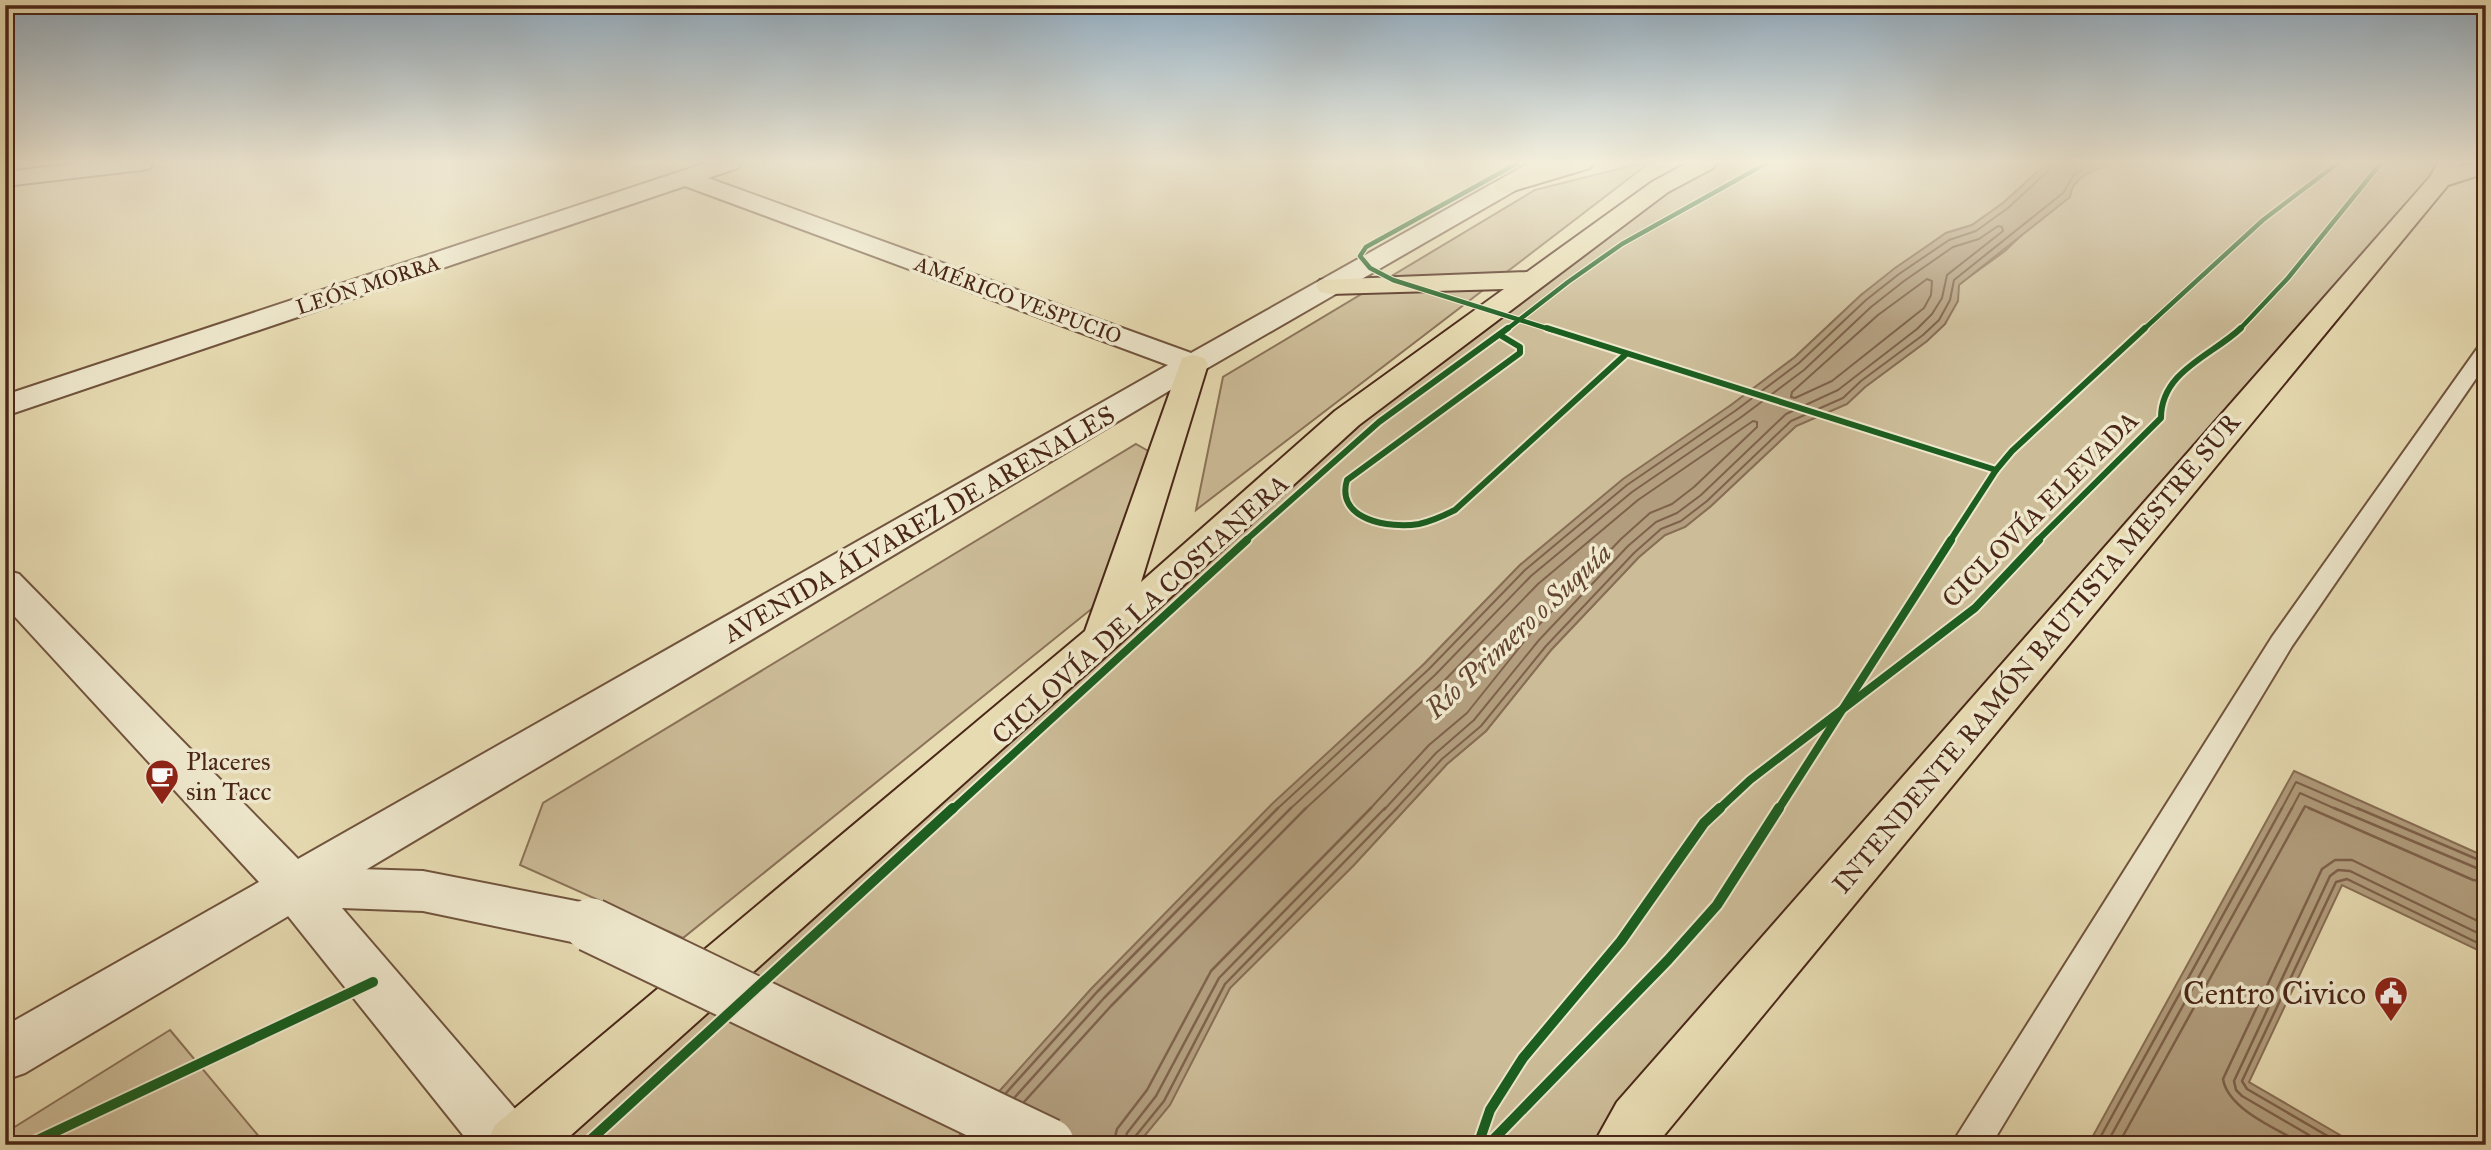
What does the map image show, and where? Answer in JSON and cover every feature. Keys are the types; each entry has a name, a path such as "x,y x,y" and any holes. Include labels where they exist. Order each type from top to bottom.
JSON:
{"main road":[{"path":"516,1145 1103,637 1347,418 1619,217"},
{"name":"INTENDENTE RAMÓN BAUTISTA MESTRE SUR","path":"1623,1145 1638,1121 1707,1039 2407,217"},
{"path":"1330,286 1533,280"},
{"path":"1103,637 1194,364"}],"street":[{"name":"LEÓN MORRA","path":"5,406 570,217"},
{"name":"AMÉRICO VESPUCIO","path":"791,217 1194,364"},
{"name":"AVENIDA ÁLVAREZ DE ARENALES","path":"5,1055 1452,217"},
{"path":"5,582 294,887 508,1145"},
{"path":"294,887 423,891 591,925 1048,1145"}],"lane":[{"path":"1970,1145 2281,643 2481,365"}],"shaded area":[{"path":"1491,217 1579,217 1196,510 1223,377"},
{"path":"1630,217 1984,217 1972,225 1946,233 1861,295 1795,357 1520,565 1424,664 1092,988 951,1145 516,1145 1347,418"},
{"path":"2041,217 2405,217 1623,1145 1137,1145 1169,1105 1230,988 1353,866 1447,764 1486,731 1551,650 1639,557 1665,535 1685,527 1711,506 1796,426 1847,404 1865,387 1927,341 1945,324 1958,285 2005,251"},
{"path":"1136,444 1164,460 1120,586 683,938 520,865 543,803"},
{"path":"170,1030 266,1145 5,1145 5,1133"}],"water":[{"name":"Río Primero o Suquía","path":"1984,217 2045,217 1959,285 1958,301 1945,324 1927,341 1865,387 1847,404 1796,426 1711,506 1685,527 1665,535 1639,557 1551,650 1486,731 1447,764 1353,866 1230,988 1170,1105 1137,1145 951,1145 1092,988 1273,803 1424,664 1520,565 1623,479 1731,405 1795,357 1861,295 1895,268 1946,233 1972,225"},
{"path":"2294,771 2486,857 2486,954 2342,885 2249,1082 2357,1145 2088,1145"}],"cycle path":[{"path":"1421,217 1366,247 1360,256 1370,268 1393,280 1996,470 2012,451 2267,217"},
{"name":"CICLOVÍA DE LA COSTANERA","path":"585,1145 1324,469 1379,422 1542,304 1594,262 1670,217"},
{"name":"CICLOVÍA ELEVADA","path":"1478,1145 1490,1110 1523,1058 1621,941 1704,823 1750,780 1975,608 2040,538 2161,418 2167,395 2190,365 2227,342 2248,322 2338,217"},
{"path":"1500,335 1520,347 1520,353 1347,480 1343,492 1345,502 1352,510 1373,521 1398,525 1423,523 1455,510 1625,355"},
{"path":"1488,1145 1668,960 1717,905 1996,470"},
{"path":"27,1145 373,982"}],"place":[{"name":"Placeres sin Tacc","path":"162,806"},
{"name":"Centro Civico","path":"2391,1023"}]}
